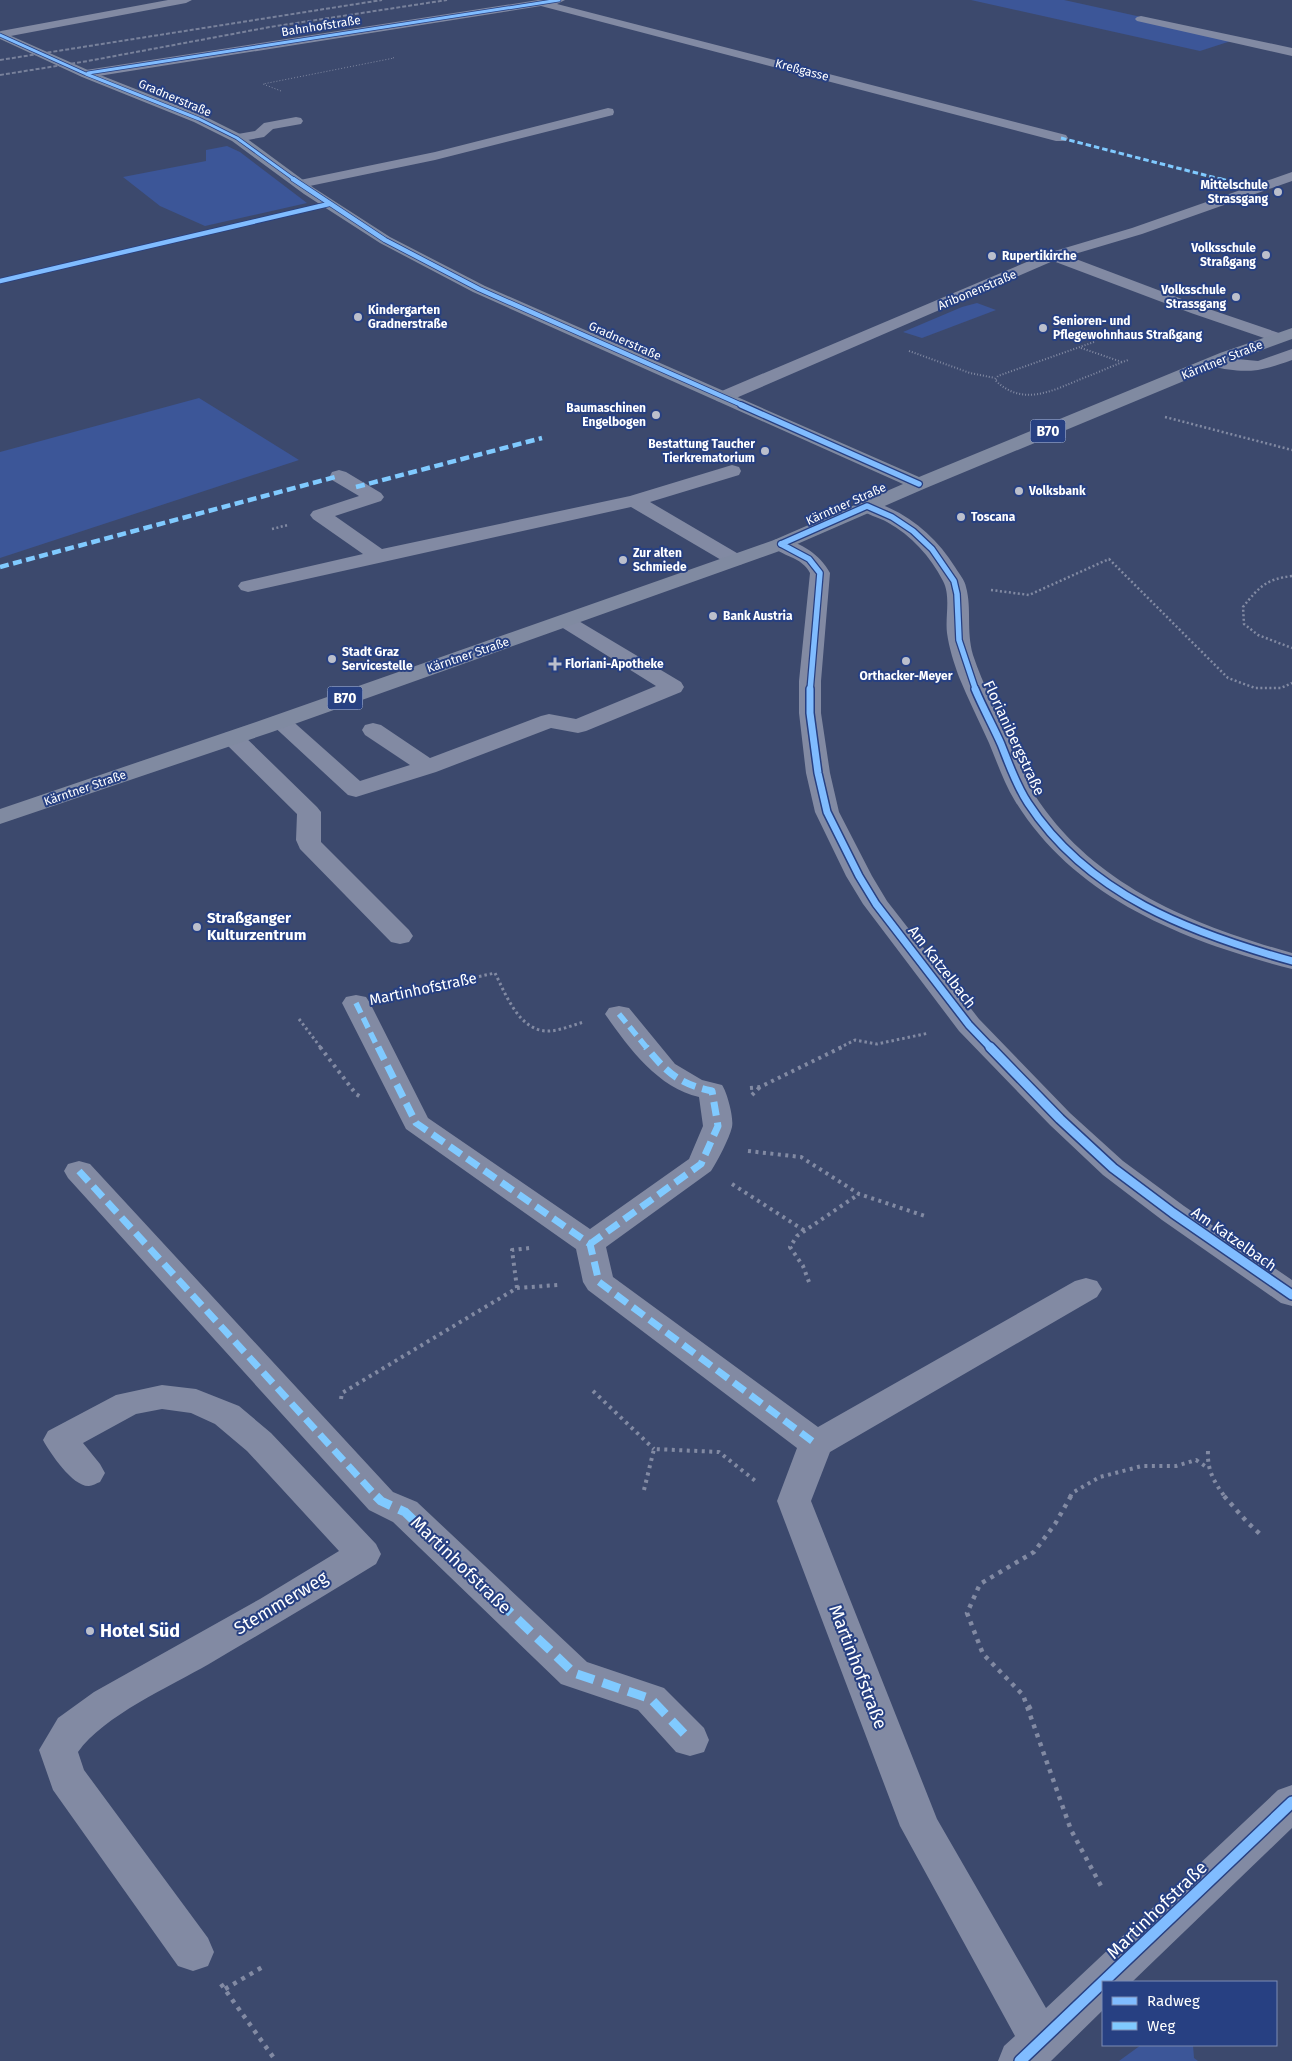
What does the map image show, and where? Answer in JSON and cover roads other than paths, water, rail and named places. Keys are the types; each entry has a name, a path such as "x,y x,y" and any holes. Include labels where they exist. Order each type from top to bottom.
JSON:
{"main road":[{"name":"Gradnerstraße","path":"1,35 86,74 156,101 237,138 300,184 384,240 480,288 919,484"},
{"name":"Kärntner Straße","path":"0,817 280,722 781,544 919,484 1286,335"}],"street":[{"path":"1,35 186,0"},
{"name":"Bahnhofstraße","path":"86,74 559,0"},
{"name":"Kreßgasse","path":"542,3 1062,138"},
{"path":"1140,19 1292,52"},
{"path":"300,184 435,156 608,112"},
{"path":"237,138 259,134 269,126 296,121"},
{"name":"Aribonenstraße","path":"723,397 1053,256 1138,231 1292,176"},
{"path":"1053,256 1197,310 1286,335"},
{"path":"1216,362 1260,366 1292,354"},
{"path":"248,586 634,501 732,472"},
{"path":"339,476 374,497 320,515 379,556"},
{"path":"634,501 735,560"},
{"name":"Florianibergstraße","path":"867,506 898,519 928,543 939,556 956,585 959,640 980,700 1032,809 1057,839 1101,880 1132,902 1158,915 1249,950 1292,960"},
{"name":"Am Katzelbach","path":"781,544 809,559 817,565 820,573 810,681 813,740 818,773 827,812 859,876 876,904 969,1025 1060,1119 1113,1168 1173,1213 1292,1296"},
{"path":"280,722 356,790 428,766 549,721 578,726 673,687 565,621"},
{"path":"373,730 428,766"},
{"path":"232,738 309,812 310,824 306,834 310,844 400,936"},
{"name":"Martinhofstraße","path":"356,1003 416,1123 590,1244"},
{"path":"619,1014 665,1070 693,1086 712,1091 718,1126 701,1164 590,1244 599,1282 816,1444 1086,1288"},
{"name":"Martinhofstraße","path":"79,1172 381,1500 405,1512 574,1673 651,1699 690,1740"},
{"name":"Stemmerweg","path":"88,1472 60,1440 128,1404 162,1396 196,1401 226,1414 259,1442 363,1554 108,1703 72,1730 58,1750 67,1778 193,1952"},
{"name":"Martinhofstraße","path":"816,1444 794,1500 920,1826 1031,2051 1102,1983"},
{"name":"Martinhofstraße","path":"1104,1981 1292,1802"}],"railway":[{"path":"0,60 382,0"},
{"path":"0,75 88,61 270,27 447,0"}],"place":[{"name":"Mittelschule Strassgang","path":"1278,192"},
{"name":"Volksschule Straßgang","path":"1266,255"},
{"name":"Rupertikirche","path":"992,256"},
{"name":"Volksschule Strassgang","path":"1236,297"},
{"name":"Kindergarten Gradnerstraße","path":"358,317"},
{"name":"Senioren- und Pflegewohnhaus Straßgang","path":"1043,328"},
{"name":"Baumaschinen Engelbogen","path":"656,415"},
{"name":"Bestattung Taucher Tierkrematorium","path":"765,451"},
{"name":"Volksbank","path":"1019,491"},
{"name":"Toscana","path":"961,517"},
{"name":"Zur alten Schmiede","path":"623,560"},
{"name":"Bank Austria","path":"713,616"},
{"name":"Stadt Graz Servicestelle","path":"332,659"},
{"name":"Orthacker-Meyer","path":"906,661"},
{"name":"Floriani-Apotheke","path":"555,664"},
{"name":"Straßganger Kulturzentrum","path":"197,927"},
{"name":"Hotel Süd","path":"90,1631"}]}
